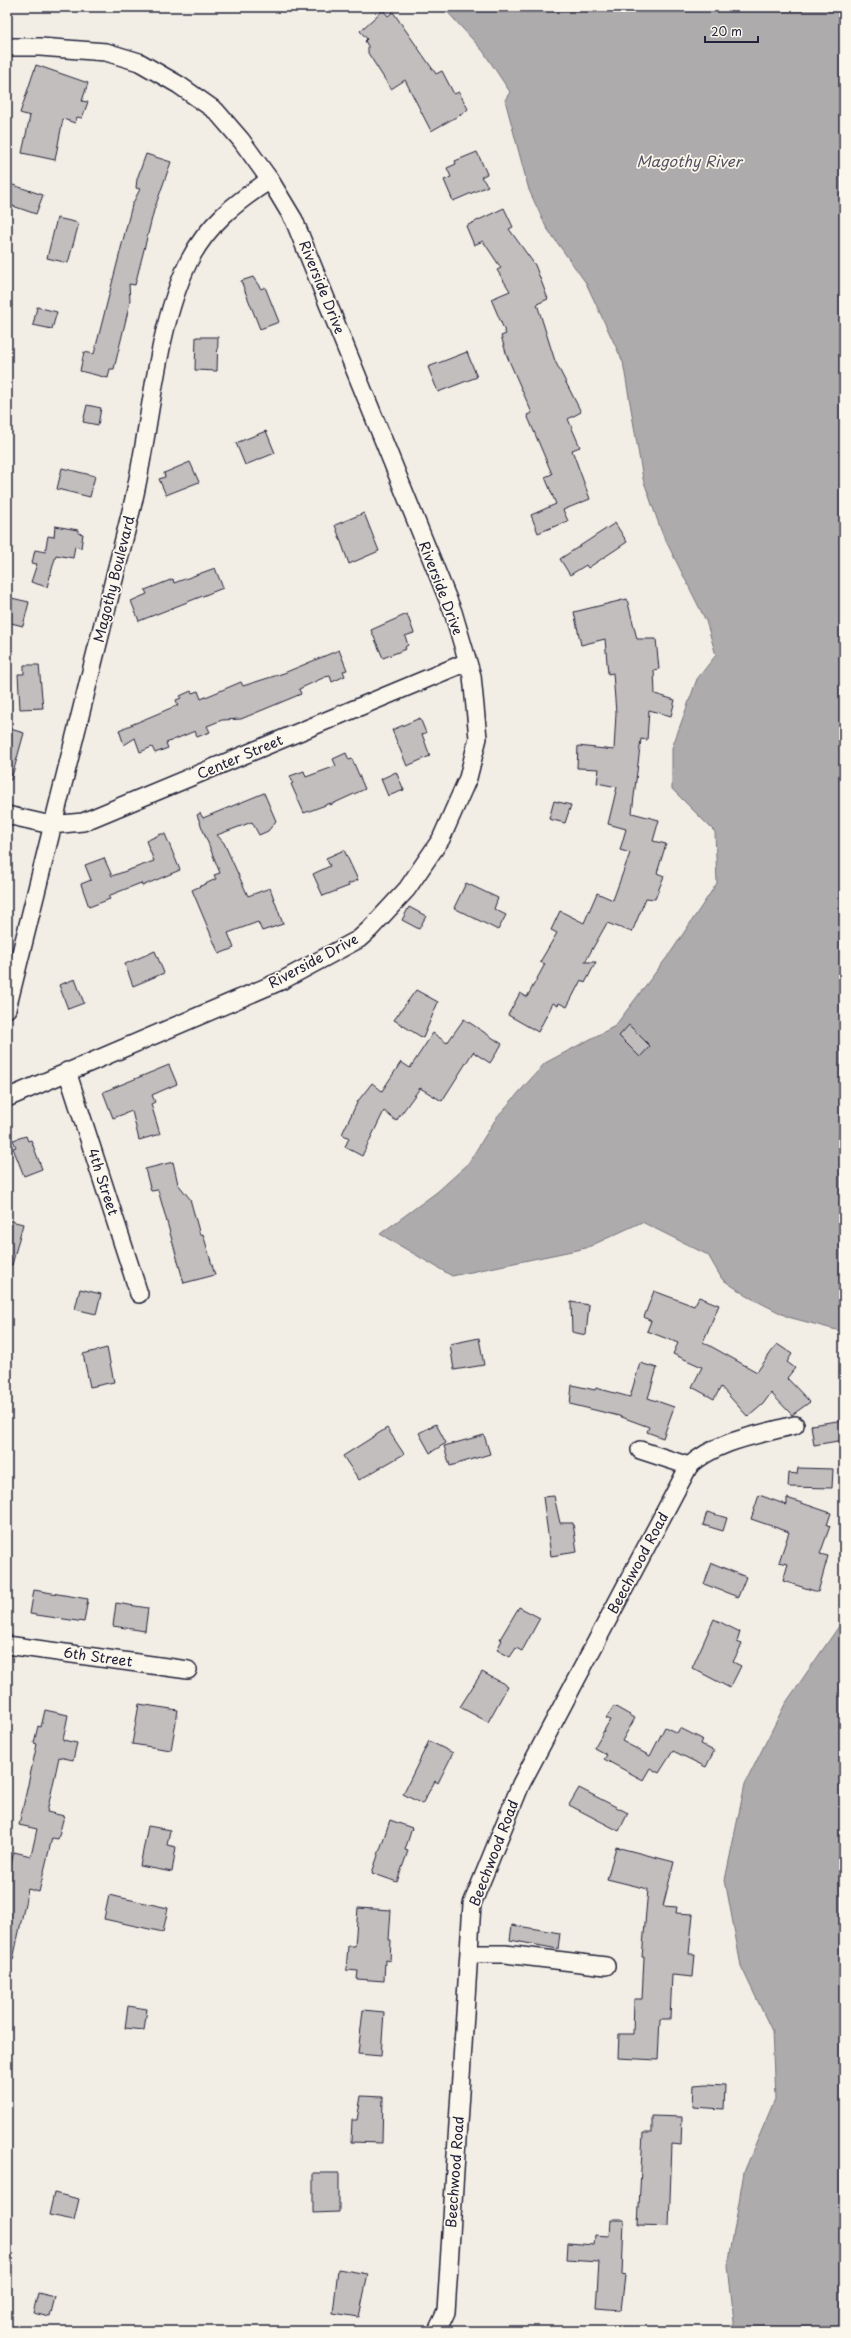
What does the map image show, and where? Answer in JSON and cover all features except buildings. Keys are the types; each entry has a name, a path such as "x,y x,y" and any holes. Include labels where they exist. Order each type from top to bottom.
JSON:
{"street":[{"name":"Riverside Drive","path":"7,47 40,47 106,52 139,62 179,85 216,111 241,140 270,180 294,220 363,387 408,505 453,612 472,676 478,738 468,778 441,839 407,889 359,939 283,980 67,1071 7,1098"},
{"name":"Magothy Boulevard","path":"7,1009 51,825 132,505 169,315 189,262 206,232 244,196 270,180"},
{"name":"Center Street","path":"7,815 51,825 83,822 467,662"},
{"name":"4th Street","path":"67,1071 139,1294"},
{"path":"640,1450 689,1466 703,1454 720,1445 794,1425"},
{"name":"Beechwood Road","path":"437,2331 446,2312 472,1904 521,1784 689,1466"},
{"name":"6th Street","path":"7,1645 188,1670"},
{"path":"469,1954 505,1954 606,1966"}],"water":[{"name":"Magothy River","path":"443,7 844,7 844,1332 788,1317 747,1296 722,1279 708,1255 642,1222 586,1248 452,1276 380,1234 437,1192 467,1165 497,1117 545,1063 615,1026 671,952 717,883 715,832 672,789 672,748 697,679 716,655 706,621 662,533 643,479 623,362 586,283 546,227 529,190 505,100 510,92 483,51"},
{"path":"844,1619 844,2331 735,2331 728,2266 744,2172 775,2099 772,2031 741,1966 725,1880 745,1784 785,1704"}]}
